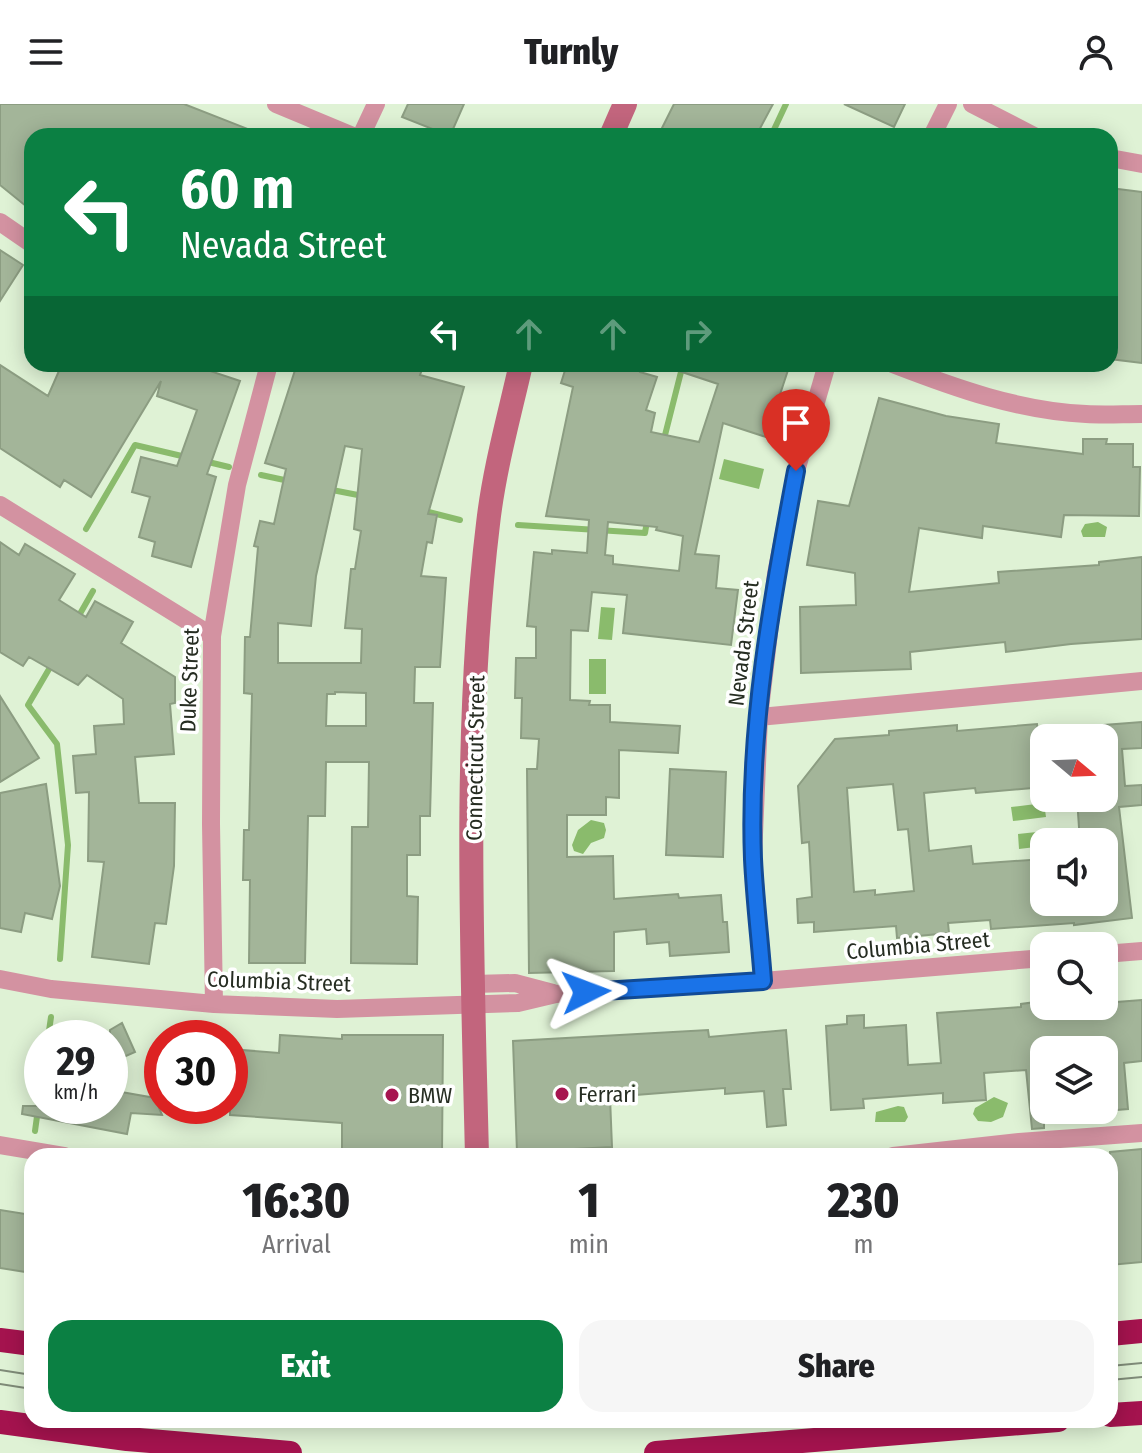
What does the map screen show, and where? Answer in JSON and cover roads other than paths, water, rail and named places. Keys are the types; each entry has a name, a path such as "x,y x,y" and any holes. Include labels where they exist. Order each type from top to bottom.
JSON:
{"highway":[{"path":"1118,1333 1142,1331"},
{"path":"0,1340 24,1343"},
{"path":"1118,1414 1142,1413"},
{"path":"0,1422 24,1425"},
{"path":"45,1428 127,1439 290,1453"},
{"path":"656,1453 961,1428"}],"street":[{"path":"276,104 334,128"},
{"path":"365,128 376,104"},
{"path":"614,128 625,104"},
{"path":"936,128 948,104"},
{"path":"972,104 1018,128"},
{"path":"1118,160 1142,164"},
{"path":"0,222 24,238"},
{"name":"Duke Street","path":"214,1004 212,636 237,485 267,372"},
{"name":"Connecticut Street","path":"477,1148 473,779 478,621 497,466 519,372"},
{"name":"Nevada Street","path":"763,981 753,858 759,717 776,574 796,471 825,372"},
{"path":"914,372 1015,404 1085,414 1142,414"},
{"path":"0,505 212,636"},
{"path":"759,717 1142,681"},
{"path":"1118,953 1142,951"},
{"name":"Columbia Street","path":"0,979 51,989 214,1004 337,1009 473,994 518,1003 556,994 1030,959"},
{"path":"965,1148 1142,1133"},
{"path":"0,1145 24,1149"}],"waterway":[{"path":"775,128 786,104"},
{"path":"663,443 681,372"},
{"path":"86,529 135,445 186,457"},
{"path":"204,461 229,467"},
{"path":"261,475 289,481"},
{"path":"327,489 363,496"},
{"path":"421,510 460,520"},
{"path":"518,525 645,533 647,521"},
{"path":"77,619 93,591"},
{"path":"52,664 28,705 57,744 68,845 60,959"},
{"path":"35,1131 36,1124"}],"tram line":[{"path":"1118,1365 1142,1363"},
{"path":"0,1370 24,1374"},
{"path":"1118,1379 1142,1377"},
{"path":"0,1384 24,1388"}],"place":[{"name":"Ferrari","path":"562,1094"},
{"name":"BMW","path":"392,1095"}]}
